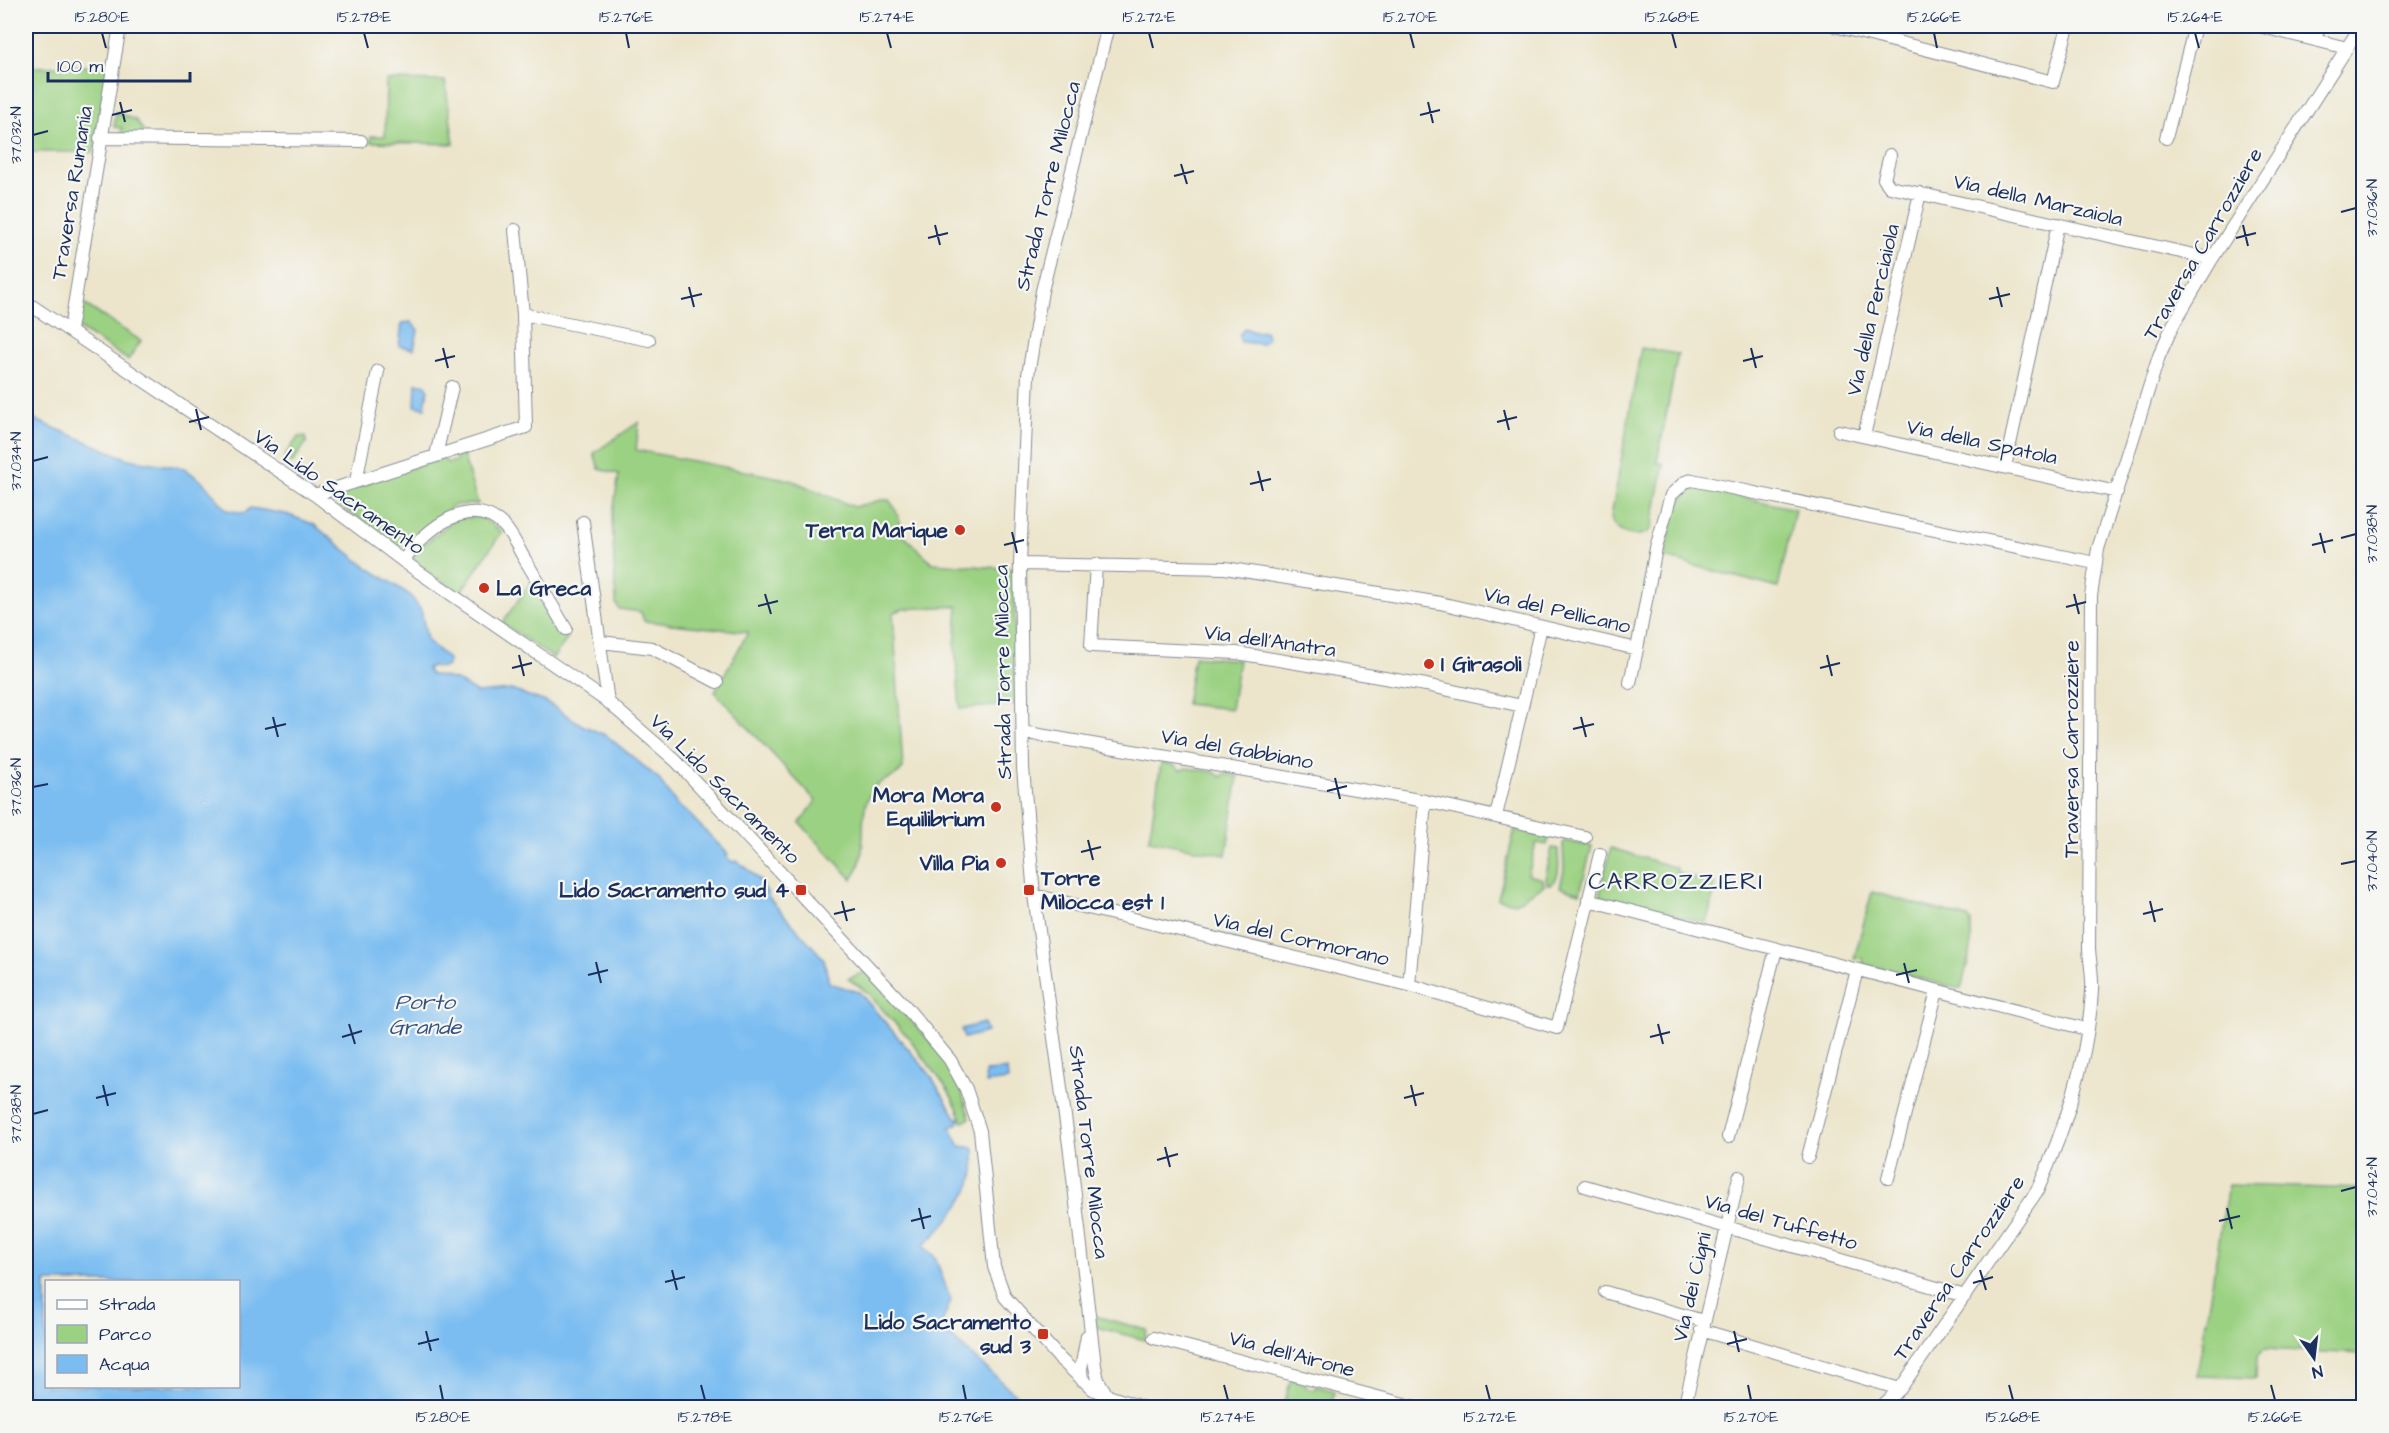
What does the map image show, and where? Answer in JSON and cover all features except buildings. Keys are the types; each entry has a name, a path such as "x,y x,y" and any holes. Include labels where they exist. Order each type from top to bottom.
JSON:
{"street":[{"name":"Traversa Rumania","path":"70,330 120,26"},
{"name":"Strada Torre Milocca","path":"1108,26 1042,291 1028,375 1020,564 1023,732 1034,895 1070,1152 1095,1366 1098,1380 1108,1396"},
{"path":"1835,26 2053,82 2068,26"},
{"path":"2166,138 2195,26"},
{"path":"2259,26 2347,48"},
{"path":"2315,40 2319,26"},
{"name":"Traversa Carrozziere","path":"1880,1407 1900,1389 2037,1191 2066,1113 2086,1029 2092,990 2090,950 2091,608 2095,563 2159,356 2173,325 2212,259 2361,26"},
{"path":"100,138 361,141"},
{"name":"Via della Marzaiola","path":"1890,155 1884,179 1890,187 2212,259"},
{"name":"Via della Perciaiola","path":"1864,436 1920,193"},
{"path":"2005,467 2058,224"},
{"path":"315,495 436,455 527,433 524,314 515,230"},
{"name":"Via Lido Sacramento","path":"26,302 315,495 403,561 608,702 676,761 911,1012 950,1060 966,1089 980,1131 996,1278 1005,1297 1060,1359 1082,1380 1108,1396 1144,1407"},
{"path":"524,314 649,340"},
{"path":"356,481 378,371"},
{"path":"436,455 452,387"},
{"name":"Via della Spatola","path":"1839,431 2117,492"},
{"name":"Via del Pellicano","path":"1020,564 1225,568 1440,603 1637,649 1656,548 1671,495 1685,482 1692,480 2095,563"},
{"path":"403,561 415,544 450,517 465,512 486,514 506,528 566,629"},
{"path":"583,522 608,702"},
{"name":"Via dell'Anatra","path":"1096,564 1091,646 1237,653 1426,684 1522,706"},
{"path":"1496,816 1541,627"},
{"path":"601,642 652,648 717,682"},
{"path":"1630,683 1637,649"},
{"name":"Via del Gabbiano","path":"1023,732 1425,801 1586,837"},
{"path":"1409,985 1425,801"},
{"path":"1600,854 1588,900 2086,1029"},
{"name":"Via del Cormorano","path":"1034,895 1409,985 1557,1028 1588,900"},
{"path":"1728,1137 1776,949"},
{"path":"1808,1157 1857,970"},
{"path":"1888,1178 1937,991"},
{"name":"Via dei Cigni","path":"1687,1407 1702,1325 1739,1177"},
{"name":"Via del Tuffetto","path":"1585,1186 1965,1296"},
{"path":"1605,1292 1900,1389"},
{"path":"1090,1323 1081,1369 1082,1380 1088,1377 1095,1366"},
{"name":"Via dell'Airone","path":"1154,1338 1419,1407"},
{"path":"1060,1359 1073,1357 1086,1344"}],"green space":[{"path":"108,66 94,152 26,152 26,67"},
{"path":"386,80 445,81 454,144 371,142 371,136 385,136"},
{"path":"116,112 136,120 147,136 121,136 122,128 114,127"},
{"path":"84,304 141,341 128,360 78,328 76,324 79,305"},
{"path":"1641,348 1678,354 1657,462 1664,464 1652,527 1642,535 1635,535 1622,532 1613,523 1611,517"},
{"path":"639,422 636,450 791,480 854,507 889,500 895,508 905,537 933,563 1014,569 1016,704 960,709 955,646 958,606 903,609 893,613 903,768 895,776 878,784 869,796 864,816 861,860 852,879 800,823 816,801 715,692 748,632 644,621 641,612 619,609 616,603 612,518 619,474 599,469 594,453"},
{"path":"306,436 306,443 292,463 284,457 298,437"},
{"path":"462,452 478,504 455,505 397,548 330,498 330,494 443,458 448,463 456,461 456,454"},
{"path":"1698,487 1795,509 1778,588 1665,558 1670,527 1677,507 1689,492"},
{"path":"482,517 502,532 460,593 412,561 416,551 456,518"},
{"path":"531,582 557,628 568,638 553,658 502,623"},
{"path":"1194,656 1239,660 1231,709 1186,704"},
{"path":"1161,763 1174,765 1180,770 1187,768 1214,772 1221,777 1224,774 1238,776 1226,855 1149,840"},
{"path":"1515,829 1549,837 1547,845 1536,843 1528,875 1543,879 1544,885 1515,903 1498,899"},
{"path":"1565,841 1592,846 1580,893 1560,887 1564,870 1563,844"},
{"path":"1552,848 1558,849 1558,873 1551,884 1547,884 1546,874"},
{"path":"1611,848 1677,868 1677,873 1716,884 1707,921 1704,923 1599,896"},
{"path":"1872,892 1968,918 1971,921 1971,949 1961,989 1863,964 1863,958 1854,959"},
{"path":"866,971 937,1049 959,1084 970,1118 962,1122 953,1099 908,1036 869,995 848,979"},
{"path":"2228,1185 2363,1189 2363,1354 2264,1349 2257,1356 2256,1378 2197,1376"},
{"path":"1095,1316 1147,1330 1145,1340 1096,1327"},
{"path":"1291,1379 1305,1383 1307,1389 1314,1390 1317,1386 1335,1391 1330,1407 1283,1408"}],"water":[{"path":"411,322 418,330 414,349 399,346 402,323"},
{"path":"1245,328 1254,332 1265,331 1268,338 1262,344 1241,342 1239,335"},
{"path":"416,383 426,385 428,389 425,408 415,406"},
{"name":"Porto Grande","path":"26,416 128,459 184,468 203,482 227,510 244,513 251,508 286,514 313,524 364,565 410,595 421,610 427,640 448,659 448,665 443,668 432,666 427,668 429,674 456,680 477,693 511,690 546,702 582,725 607,736 658,778 678,806 688,813 728,854 726,856 756,877 769,898 824,959 829,983 859,992 929,1073 957,1119 961,1117 956,1125 950,1127 960,1146 974,1148 972,1181 954,1212 923,1246 935,1257 951,1301 940,1327 1023,1401 1044,1403 1047,1407 26,1407"},
{"path":"984,1023 987,1032 964,1038 961,1029"},
{"path":"1007,1069 1008,1080 986,1083 985,1072"}],"place":[{"name":"Terra Marique","path":"960,530"},
{"name":"La Greca","path":"484,588"},
{"name":"I Girasoli","path":"1429,664"},
{"name":"Mora Mora Equilibrium","path":"996,807"},
{"name":"Villa Pia","path":"1001,863"},
{"name":"Lido Sacramento sud 4","path":"801,890"},
{"name":"Torre Milocca est 1","path":"1029,890"},
{"name":"Lido Sacramento sud 3","path":"1043,1334"}],"district":[{"name":"CARROZZIERI","path":"1676,882"}]}
